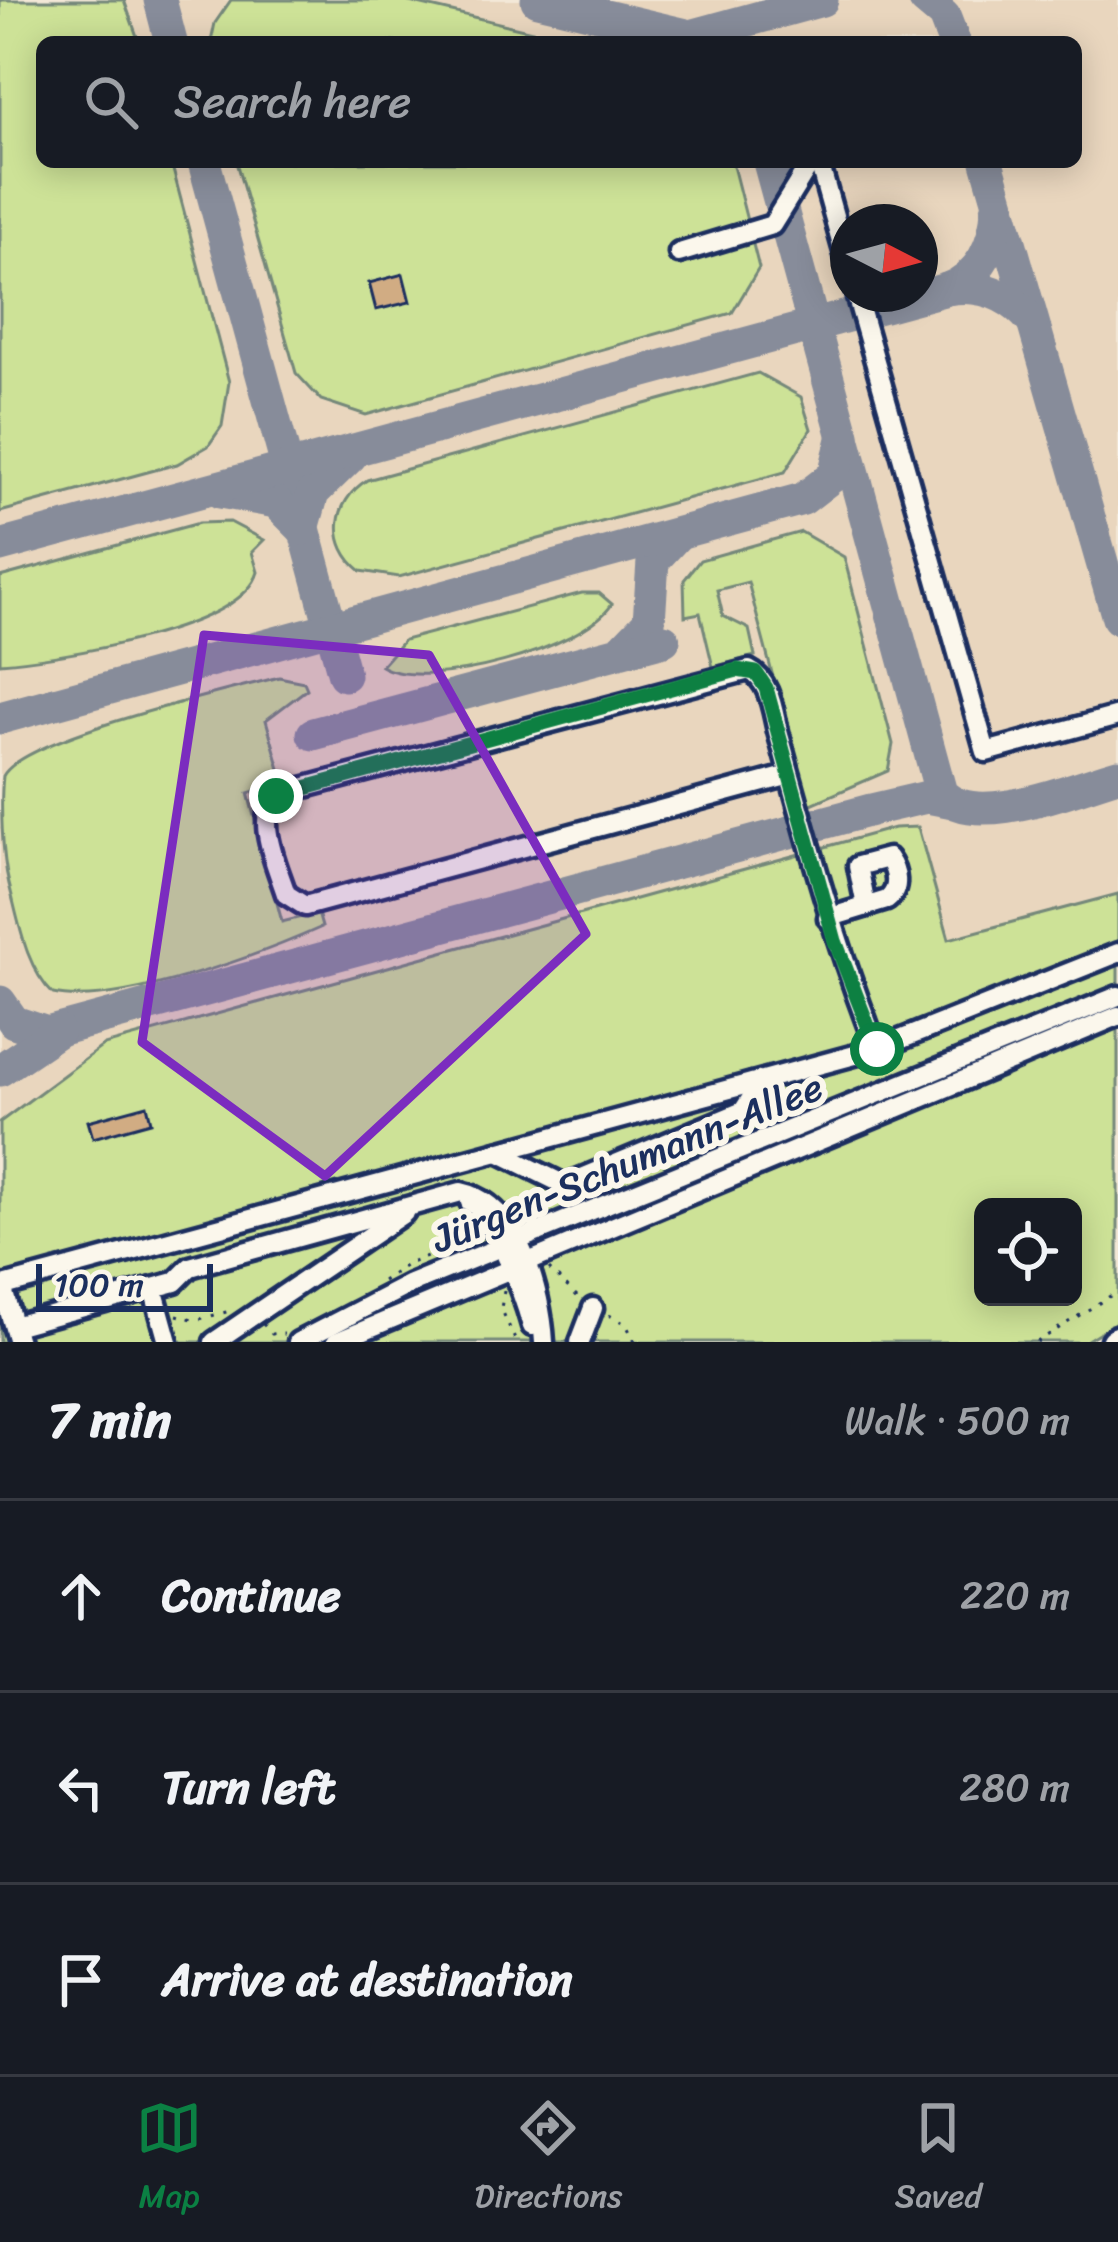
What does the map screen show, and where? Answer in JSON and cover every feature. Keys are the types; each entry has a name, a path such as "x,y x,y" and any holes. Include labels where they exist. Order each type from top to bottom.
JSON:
{"street":[{"path":"680,253 772,225 811,168"},
{"path":"817,168 830,209"},
{"path":"861,312 986,752 1118,716"},
{"path":"790,776 305,906 286,894 265,816 270,802 284,794 737,670 762,679 790,776 828,918 877,1049"},
{"path":"828,918 866,906"},
{"path":"540,1342 509,1245 473,1203 436,1201 190,1267 175,1282 16,1334 1,1286 877,1049 1118,953"},
{"name":"Jürgen-Schumann-Allee","path":"298,1342 386,1295 1118,996"},
{"name":"Jürgen-Schumann-Allee","path":"337,1342 1118,1016"},
{"path":"498,1152 565,1185 743,1111 754,1094 753,1083"},
{"path":"214,1342 407,1209"},
{"path":"518,1265 510,1295 540,1342"},
{"path":"154,1288 168,1342"},
{"name":"Jürgen-Schumann-Allee","path":"447,1295 489,1289 510,1295"},
{"path":"580,1342 593,1308"}],"path":[{"path":"407,1264 410,1270"},
{"path":"558,1282 593,1308 626,1324 635,1342"},
{"path":"1037,1342 1118,1292"},
{"path":"510,1295 516,1342"},
{"path":"162,1319 186,1313 196,1320 243,1307 253,1313"}],"highlighted area":[{"path":"204,635 429,655 586,934 325,1176 142,1042"}],"shaded area":[{"path":"0,0 1118,0 1118,962 0,1342"}],"green space":[{"path":"0,0 124,0 137,36 36,36 36,168 173,168 229,382 222,426 208,446 177,464 0,512"},
{"path":"231,0 401,0 554,36 212,36"},
{"path":"238,168 734,168 759,268 732,313 366,415 321,400 296,373"},
{"path":"758,373 801,397 811,429 785,472 399,577 361,571 343,549 338,524 341,512 355,489 367,480"},
{"path":"230,522 264,540 252,552 258,572 244,593 218,611 143,638 0,663 0,577 199,523"},
{"path":"801,532 844,557 893,744 888,771 807,806 748,582 717,590 723,616 749,629 755,656 713,667 700,613 685,616 684,580 700,560"},
{"path":"582,593 599,593 612,604 571,636 539,650 503,662 432,674 381,666 404,640"},
{"path":"279,677 304,682 307,689 266,720 284,783 248,793 282,922 318,913 322,927 227,964 150,986 80,996 53,994 29,957 9,884 2,830 3,776 19,761 86,731"},
{"path":"918,827 949,939 1118,894 1118,1321 1084,1342 0,1342 0,1122 104,1045 894,828"}],"building":[{"path":"403,274 410,302 376,310 369,283"},
{"path":"147,1105 151,1122 93,1138 88,1121"}],"taxiway":[{"path":"160,0 169,36"},
{"path":"537,0 691,36 822,0"},
{"path":"925,0 944,16 952,36"},
{"path":"206,168 344,675"},
{"path":"771,168 941,793 957,804 1000,807 1118,775"},
{"path":"989,168 1118,618"},
{"path":"947,289 969,276 984,257 997,210"},
{"path":"0,546 947,289 994,293 1032,321"},
{"path":"0,718 803,499 834,475 844,435"},
{"path":"220,492 276,502 303,529 313,493 351,456"},
{"path":"622,650 649,622 653,561 678,534"},
{"path":"313,734 664,640"},
{"path":"0,1002 14,1022 47,1033 871,810 927,797 948,801"},
{"path":"0,1070 58,1031"}],"route":[{"path":"276,796 749,670 766,688 835,941 877,1049"}]}
